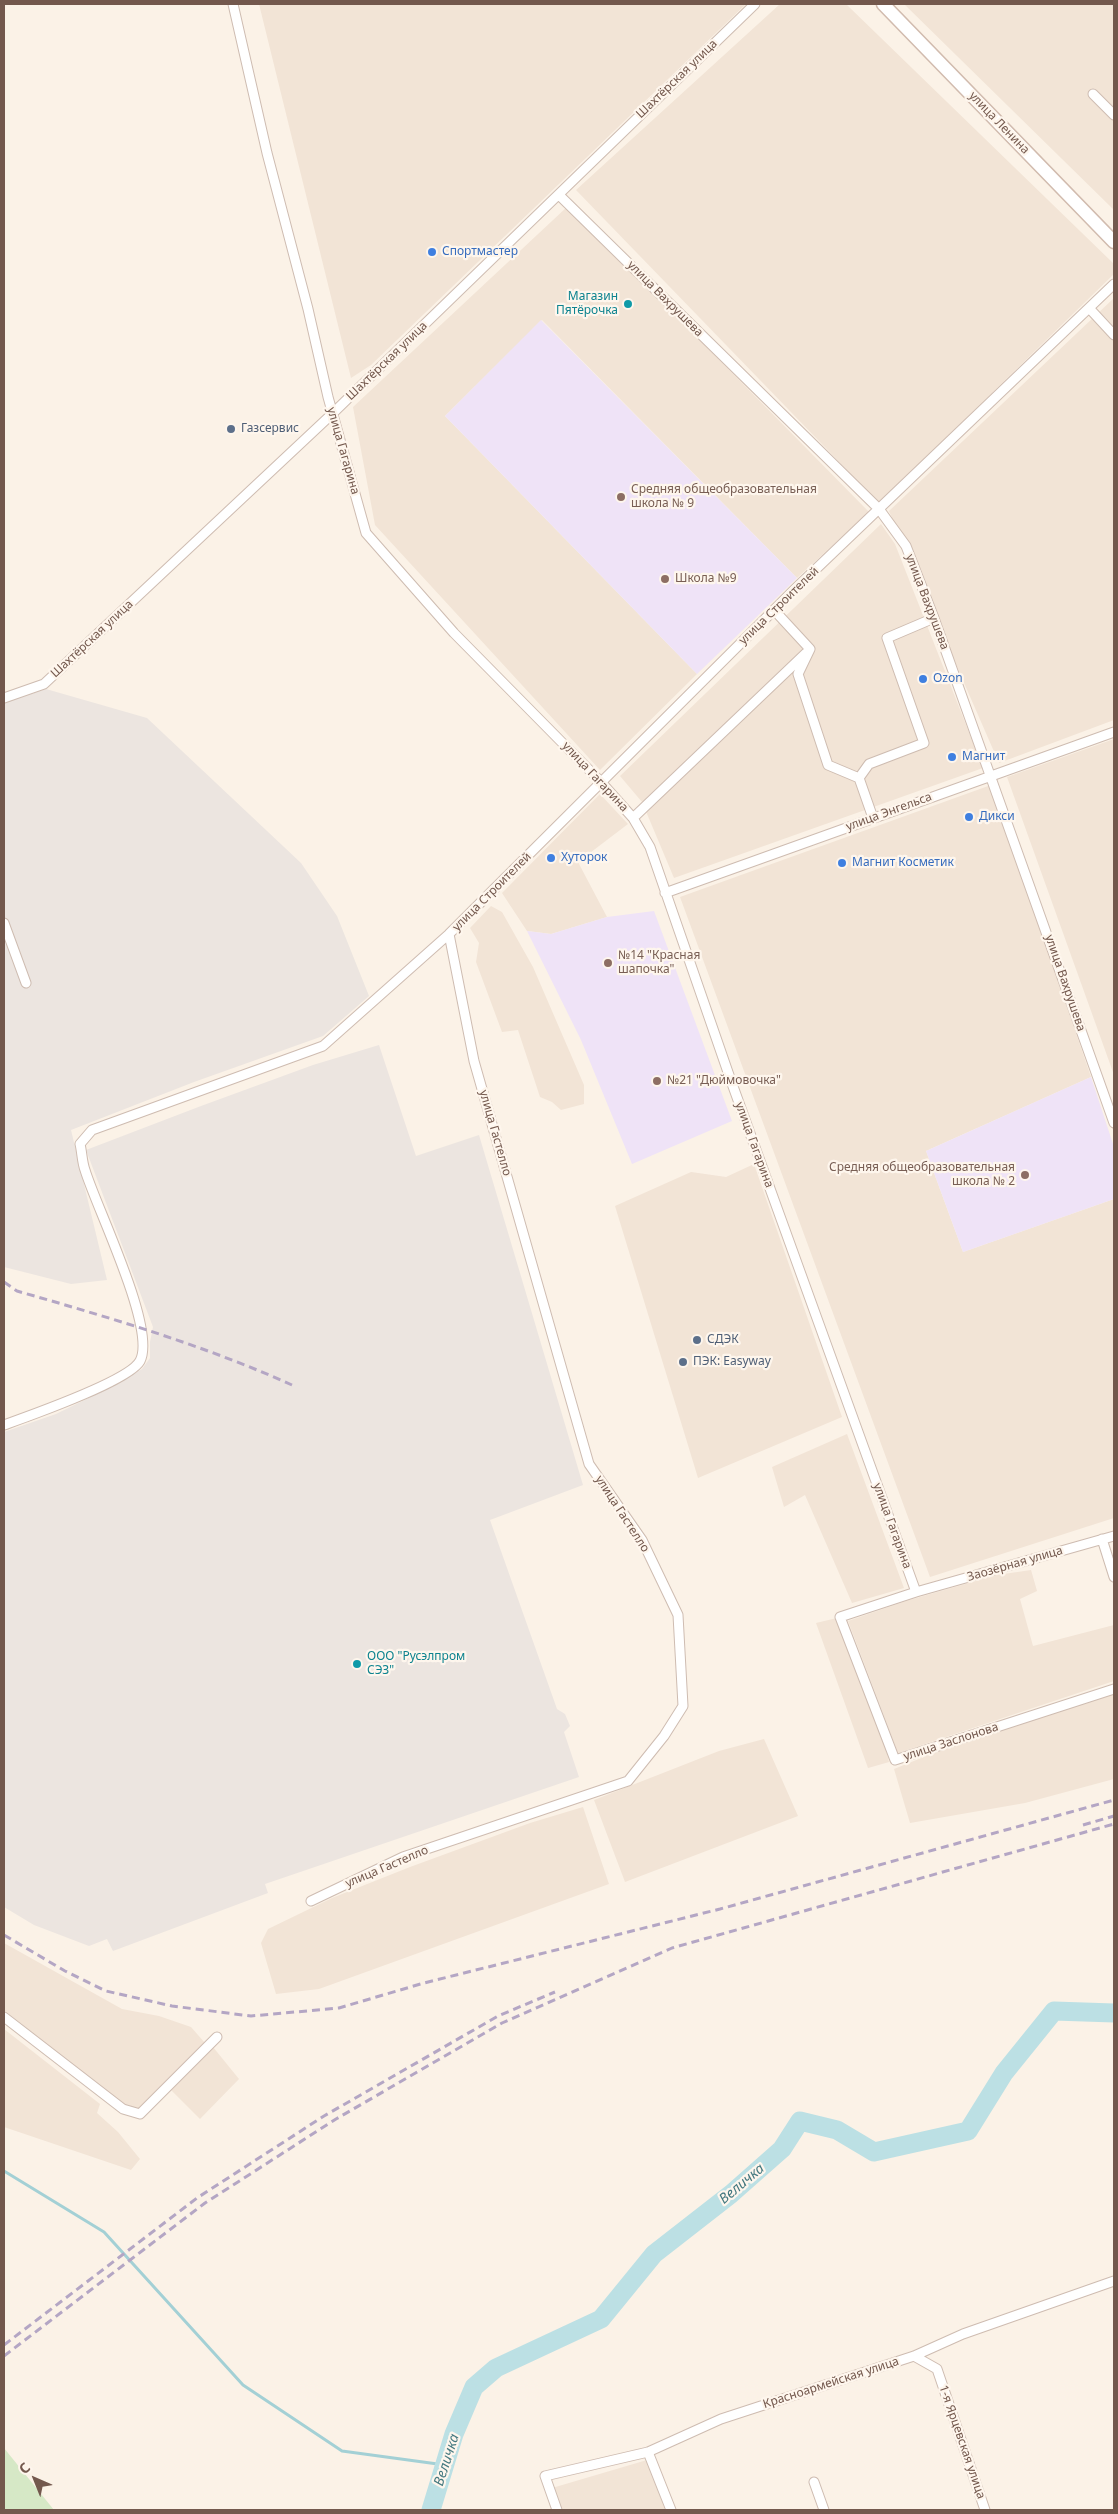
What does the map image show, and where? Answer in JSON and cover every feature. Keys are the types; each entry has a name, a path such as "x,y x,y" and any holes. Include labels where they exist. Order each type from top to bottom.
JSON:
{"main road":[{"name":"улица Ленина","path":"883,4 1114,242"}],"street":[{"name":"улица Гагарина","path":"233,4 267,153 308,309 332,414 366,533 454,633 601,782 633,818 650,847 730,1078 916,1592"},
{"name":"Шахтёрская улица","path":"4,698 44,684 332,414 755,4"},
{"path":"1093,94 1114,115"},
{"name":"улица Вахрушева","path":"559,195 879,509 906,546 992,775 1114,1123"},
{"name":"улица Строителей","path":"4,1425 63,1404 131,1371 140,1360 143,1342 131,1286 84,1169 80,1144 92,1130 323,1046 449,934 774,610 1114,284"},
{"path":"1089,308 1114,335"},
{"path":"774,610 810,649"},
{"path":"859,778 869,764 924,743 887,638 934,618"},
{"path":"810,649 798,674 828,765 859,778 873,818"},
{"path":"633,818 810,649"},
{"name":"улица Энгельса","path":"665,894 1114,732"},
{"path":"4,923 26,983"},
{"name":"улица Гастелло","path":"311,1900 402,1858 628,1781 664,1736 683,1706 678,1615 642,1540 590,1464 474,1061 449,934"},
{"name":"Заозёрная улица","path":"916,1592 1114,1536"},
{"path":"1102,1539 1114,1577"},
{"name":"улица Заслонова","path":"916,1592 840,1617 895,1760 1114,1689"},
{"path":"4,2017 123,2109 140,2114 217,2037"},
{"name":"Красноармейская улица","path":"557,2510 545,2476 648,2452 721,2418 914,2356 963,2334 1114,2281"},
{"name":"1-я Ярцевская улица","path":"914,2356 937,2369 985,2510"},
{"path":"648,2452 671,2510"},
{"path":"814,2482 824,2510"}],"shaded area":[{"path":"259,4 746,4 371,365 351,378"},
{"path":"780,4 846,4 1114,264 1114,274 879,503 576,190"},
{"path":"904,4 1114,4 1114,210"},
{"path":"568,206 869,512 797,578 542,320 445,416 697,674 600,770 375,525 353,407"},
{"path":"1114,298 1114,720 999,763 889,511"},
{"name":"Средняя общеобразовательная школа № 9","path":"541,320 797,578 697,674 445,416"},
{"path":"881,524 895,544 983,768 674,878 642,802 620,776"},
{"path":"46,689 147,718 301,863 337,916 369,996 323,1036 194,1082 71,1130 107,1280 71,1284 4,1267 4,703"},
{"path":"1114,739 1114,1075 1007,777"},
{"path":"991,785 1091,1077 926,1151 963,1252 1114,1199 1114,1518 930,1577 680,897"},
{"path":"600,794 628,824 578,862 607,917 551,934 527,931 502,893"},
{"path":"491,906 502,912 533,967 584,1085 584,1104 561,1110 552,1102 540,1097 518,1030 502,1032 476,962 479,943 470,928"},
{"path":"654,911 732,1121 632,1164 581,1040 527,931 551,934 607,917"},
{"path":"379,1045 416,1156 479,1135 583,1485 490,1520 557,1709 565,1714 570,1726 564,1732 579,1777 265,1884 268,1893 113,1951 107,1939 89,1946 34,1925 4,1907 4,1432 56,1414 117,1384 142,1369 150,1358 150,1342 153,1327 86,1150 313,1065"},
{"name":"Средняя общеобразовательная школа № 2","path":"1091,1077 1114,1147 1114,1199 963,1252 926,1151"},
{"path":"754,1164 842,1417 698,1478 615,1206 691,1172 726,1177"},
{"path":"847,1434 904,1588 852,1603 805,1495 784,1507 772,1467"},
{"path":"1031,1570 1037,1591 1020,1599 1033,1646 1114,1625 1114,1681 898,1753 848,1621 906,1601 997,1575"},
{"path":"837,1618 883,1737 889,1762 868,1768 816,1623"},
{"path":"1114,1693 1114,1779 1025,1803 910,1823 894,1769 936,1752"},
{"path":"764,1739 798,1816 625,1882 594,1800 719,1751"},
{"path":"583,1807 609,1884 319,1989 276,1994 261,1943 268,1929 332,1898 410,1867 530,1823"},
{"path":"4,1943 122,2009 159,2016 191,2027 205,2043 141,2110 122,2104 4,2010"},
{"path":"4,2029 100,2104 97,2113 118,2132 140,2159 131,2170 4,2127"},
{"path":"213,2047 239,2079 200,2119 171,2090"},
{"path":"647,2460 665,2510 561,2510 552,2488"}],"green space":[{"path":"4,2448 54,2510 4,2510"}],"waterway":[{"name":"Величка","path":"431,2510 454,2434 474,2387 496,2368 601,2319 654,2254 731,2194 782,2149 800,2121 837,2130 874,2152 968,2131 1004,2073 1054,2011 1114,2013"},
{"path":"4,2171 104,2232 243,2385 342,2451 445,2465"}],"railway":[{"path":"4,1282 17,1291 122,1322 191,1345 292,1385"},
{"path":"4,1935 65,1971 106,1991 172,2006 251,2016 339,2008 424,1983 720,1909 1114,1800"},
{"path":"1083,1825 1114,1816"},
{"path":"4,2356 205,2203 336,2119 502,2023 672,1948 1114,1824"},
{"path":"4,2345 197,2198 324,2116 498,2016 555,1992"}],"place":[{"name":"Спортмастер","path":"432,252"},
{"name":"Магазин Пятёрочка","path":"628,304"},
{"name":"Газсервис","path":"231,429"},
{"name":"Средняя общеобразовательная школа № 9","path":"621,497"},
{"name":"Школа №9","path":"665,579"},
{"name":"Ozon","path":"923,679"},
{"name":"Магнит","path":"952,757"},
{"name":"Дикси","path":"969,817"},
{"name":"Хуторок","path":"551,858"},
{"name":"Магнит Косметик","path":"842,863"},
{"name":"№14 \"Красная шапочка\"","path":"608,963"},
{"name":"№21 \"Дюймовочка\"","path":"657,1081"},
{"name":"Средняя общеобразовательная школа № 2","path":"1025,1175"},
{"name":"СДЭК","path":"697,1340"},
{"name":"ПЭК: Easyway","path":"683,1362"},
{"name":"ООО \"Русэлпром СЭЗ\"","path":"357,1664"}]}
